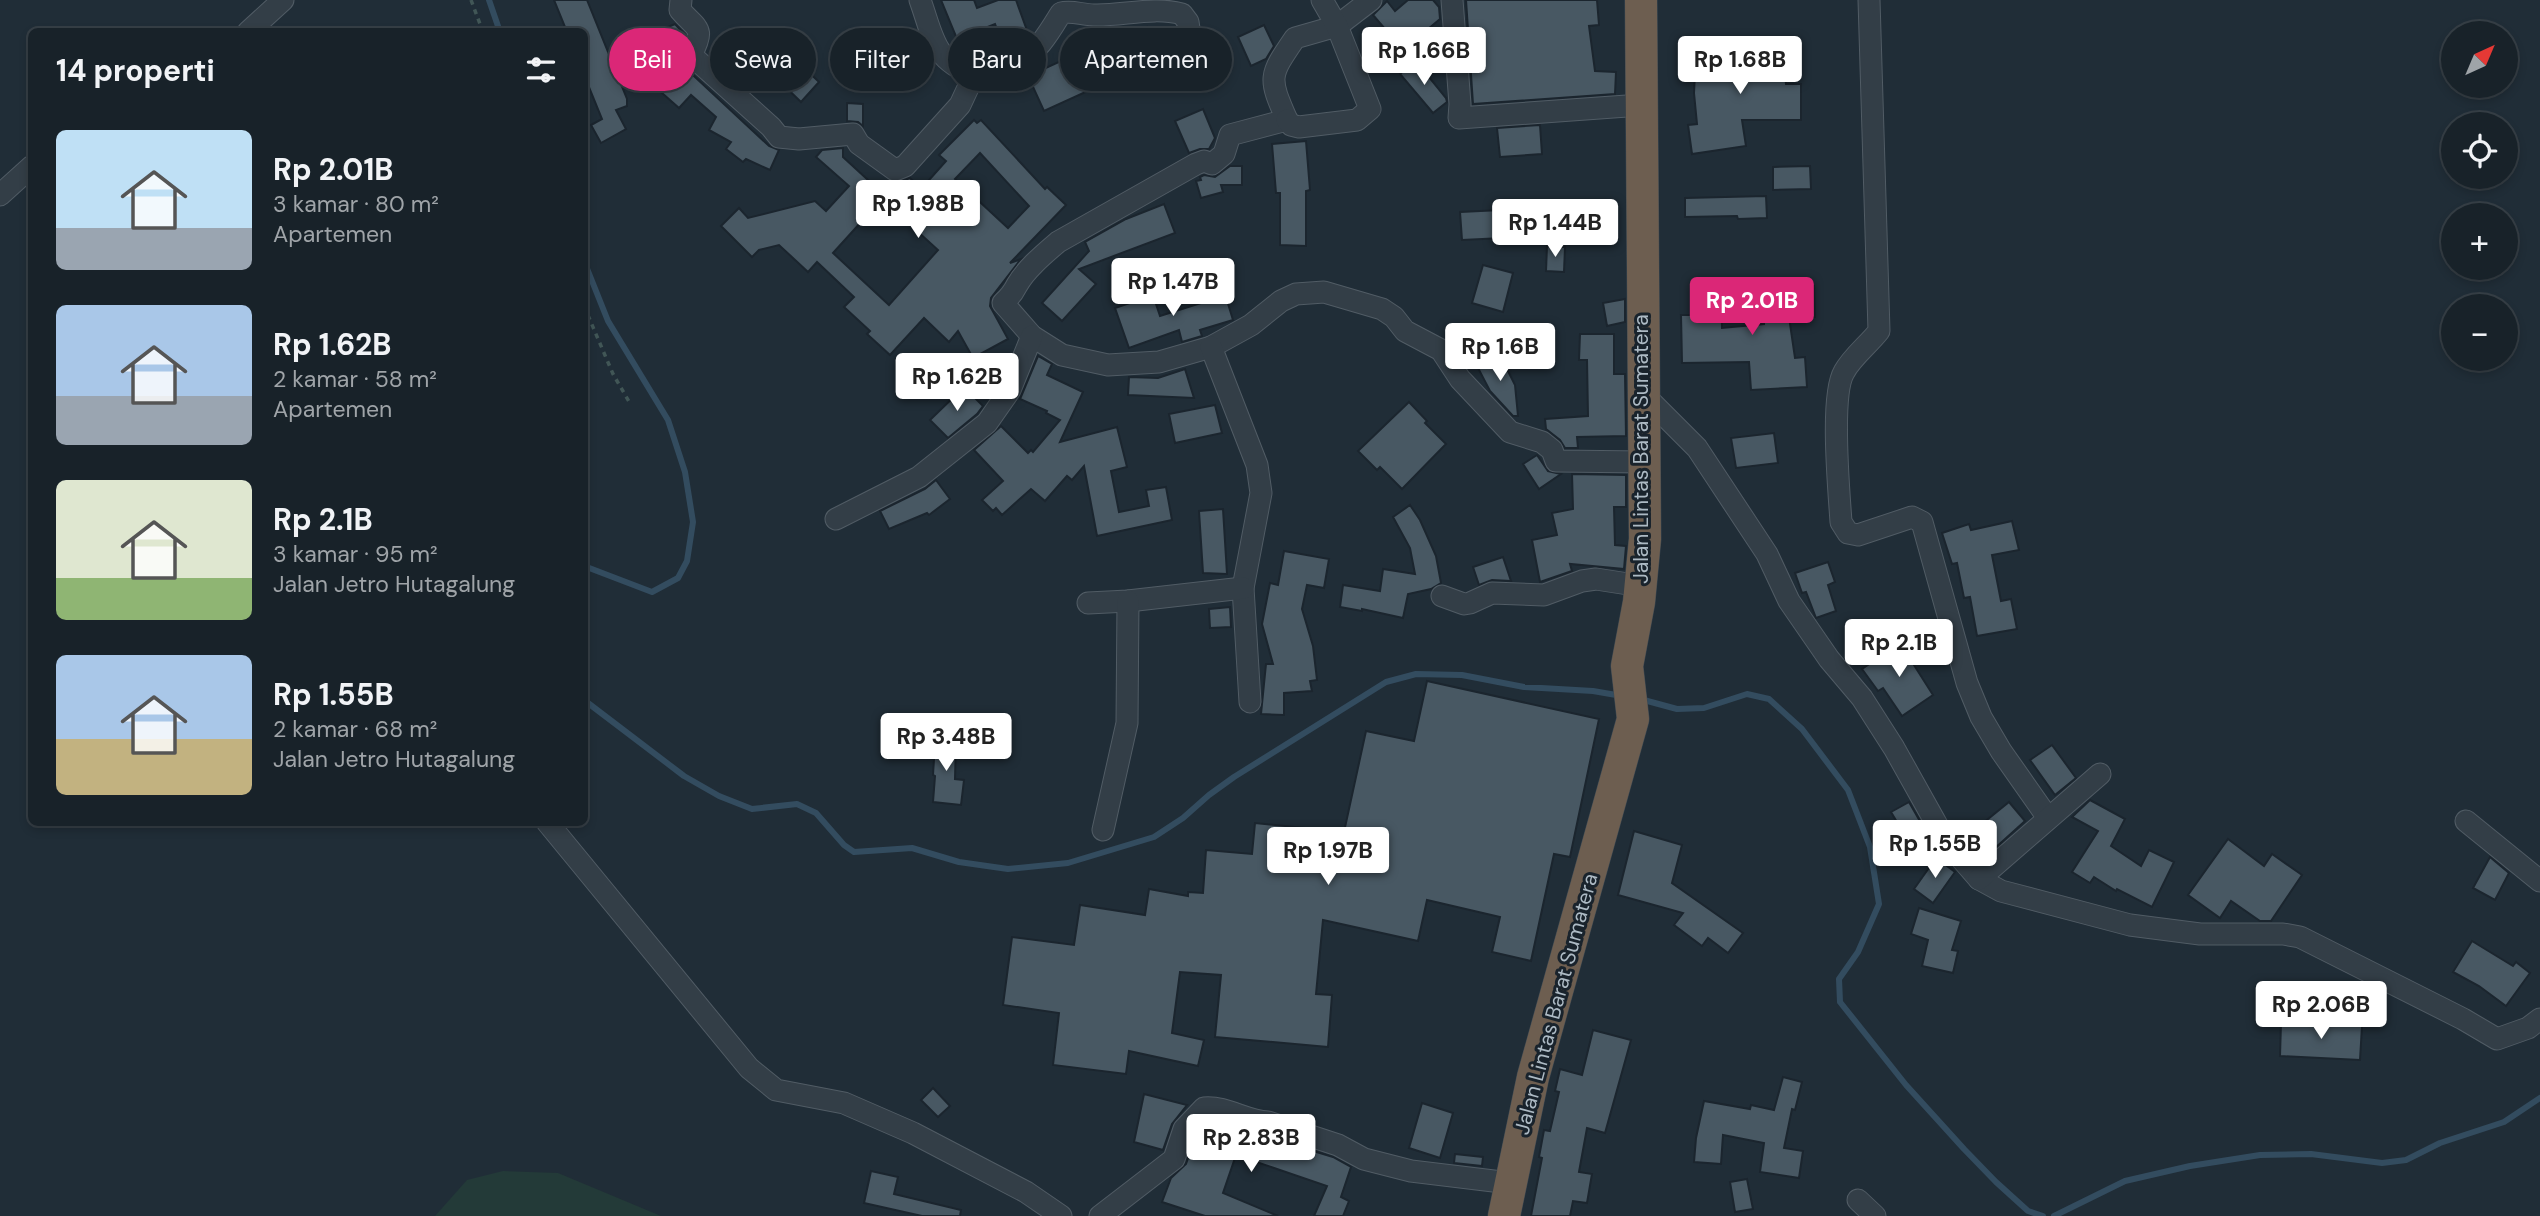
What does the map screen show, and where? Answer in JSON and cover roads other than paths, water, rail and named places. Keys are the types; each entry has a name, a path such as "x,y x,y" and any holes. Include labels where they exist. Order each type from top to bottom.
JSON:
{"highway":[{"name":"Jalan Lintas Barat Sumatera","path":"1504,1216 1533,1077 1633,719 1627,666 1641,586 1645,539 1646,462 1643,394 1641,0"}],"street":[{"path":"252,28 283,0"},
{"path":"681,0 680,10 698,29 698,41 691,55 779,137 799,139 853,134 859,144 895,170 905,166 960,105 967,91"},
{"path":"920,0 934,40 948,62"},
{"path":"1322,0 1337,26 1370,109 1357,120 1299,127 1287,120 1274,90 1275,67 1295,38 1337,26 1371,0"},
{"path":"1451,0 1460,104 1458,118 1641,105"},
{"path":"1869,0 1879,331 1853,360 1839,381 1836,435 1841,522 1848,533 1858,535 1912,517 1922,523 1967,683 1981,718 2048,818"},
{"path":"1046,38 1061,13 1067,11 1098,15 1124,6 1182,14 1189,28"},
{"path":"1287,120 1230,135 1224,154 1212,163 1203,161 1196,164 1058,242 1045,253 1017,285 1015,292 1003,303 1032,336 1062,355 1108,365 1159,362 1211,347 1251,325 1281,301 1296,294 1324,292 1382,309 1394,317 1405,331 1441,350 1460,379 1510,432 1542,442 1552,450 1556,461 1646,462"},
{"path":"0,195 28,170"},
{"path":"836,519 919,478 987,423 1010,390 1032,336"},
{"path":"1211,347 1260,479 1261,493 1243,588 1250,702"},
{"path":"1643,394 1697,448 1767,555 1789,601 1829,659 1862,698 1894,748 1946,841 1979,879 2001,891 2130,925 2200,934 2283,934 2300,937 2463,1019 2497,1040 2520,1032 2540,1019"},
{"path":"1442,596 1464,604 1492,593 1544,595 1582,581 1596,579 1641,586"},
{"path":"1088,603 1243,588"},
{"path":"1103,830 1127,723 1128,601"},
{"path":"1979,879 2100,774"},
{"path":"2466,821 2540,881"},
{"path":"550,826 749,1068 776,1090 844,1103 913,1133 1026,1192 1061,1216"},
{"path":"1100,1216 1174,1159 1184,1129 1204,1108 1218,1107 1257,1122 1268,1122 1338,1145 1364,1159 1411,1171 1510,1183"},
{"path":"1858,1200 1875,1216"}],"waterway":[{"path":"489,0 499,28"},
{"path":"588,271 608,321 668,420 685,472 693,522 687,561 678,578 652,592 588,568"},
{"path":"588,703 684,776 719,796 752,809 797,804 816,813 844,845 854,852 912,848 959,862 1008,869 1068,863 1154,837 1183,818 1234,777 1386,682 1416,674 1462,675 1524,687 1593,691 1622,696"},
{"path":"1640,699 1677,709 1704,708 1747,694 1769,699 1802,729 1848,790 1870,847 1879,904 1858,952 1839,979 1840,1002 1906,1085 1964,1149 2028,1211 2043,1216"},
{"path":"2054,1216 2125,1181 2190,1166 2260,1155 2311,1154 2382,1163 2406,1160 2440,1143 2504,1122 2540,1098"}]}
